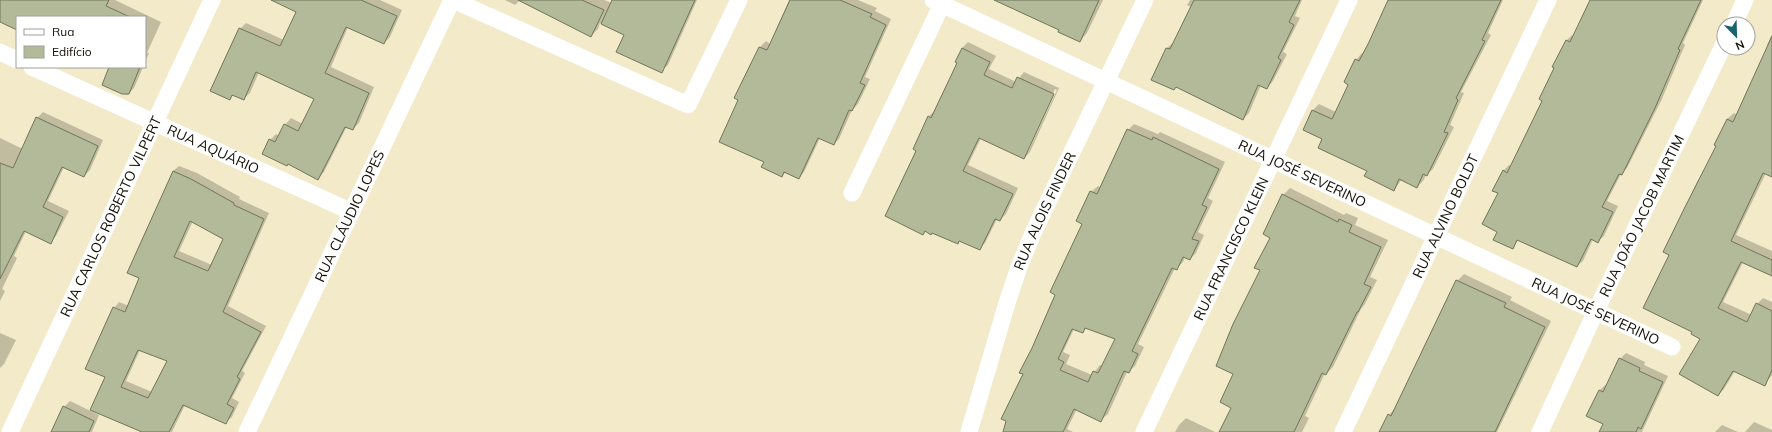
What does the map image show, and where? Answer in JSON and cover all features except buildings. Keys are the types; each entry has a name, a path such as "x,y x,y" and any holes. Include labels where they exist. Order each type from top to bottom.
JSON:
{"street":[{"name":"RUA CARLOS ROBERTO VILPERT","path":"10,432 212,0"},
{"path":"452,0 688,105 740,0"},
{"name":"RUA CLÁUDIO LOPES","path":"247,432 452,0"},
{"name":"RUA ALOIS FINDER","path":"968,432 1019,267 1145,0"},
{"name":"RUA FRANCISCO KLEIN","path":"1144,432 1349,0"},
{"name":"RUA ALVINO BOLDT","path":"1343,432 1548,0"},
{"path":"1738,16 1745,0"},
{"path":"852,192 939,1"},
{"name":"RUA JOSÉ SEVERINO","path":"939,1 1106,82 1672,347"},
{"path":"0,52 16,60"},
{"name":"RUA JOÃO JACOB MARTIM","path":"1540,432 1596,311 1718,56"},
{"name":"RUA AQUÁRIO","path":"34,68 352,212"}]}
